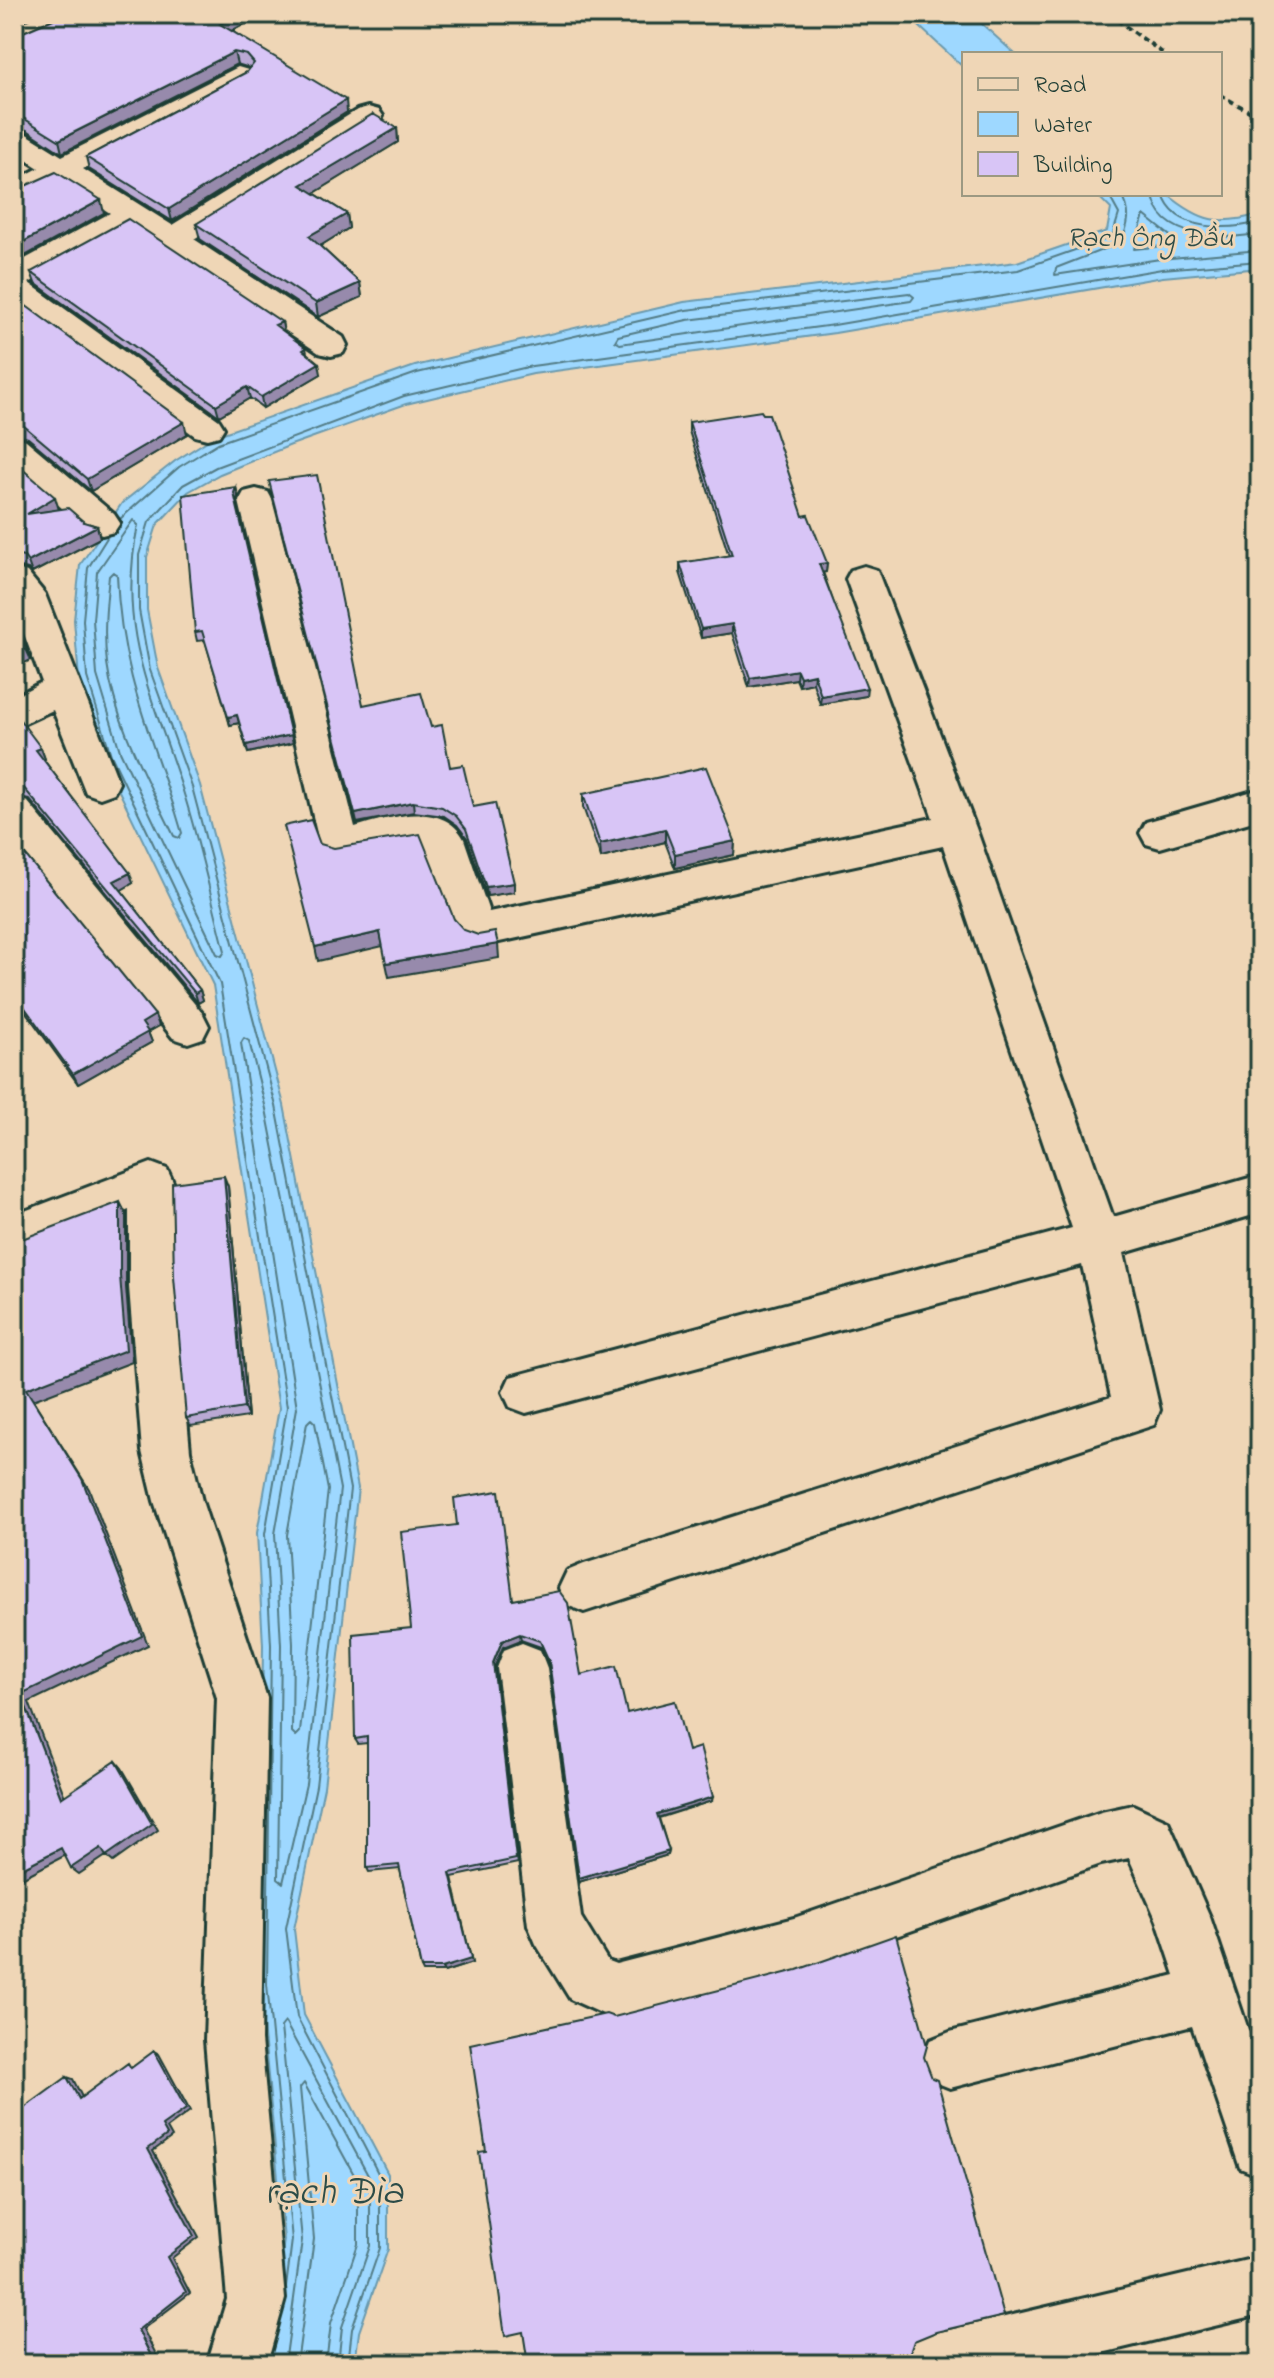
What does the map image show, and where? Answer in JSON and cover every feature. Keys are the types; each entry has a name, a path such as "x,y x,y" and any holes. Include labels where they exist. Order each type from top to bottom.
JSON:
{"street":[{"path":"14,193 238,76"},
{"path":"172,239 368,116"},
{"path":"14,139 331,345"},
{"path":"14,278 132,214"},
{"path":"14,288 207,428"},
{"path":"14,448 102,523"},
{"path":"256,501 340,846 407,830 426,828 438,832 444,839 472,920 481,930 956,828"},
{"path":"584,1588 1137,1410 1099,1241 956,828 864,579"},
{"path":"14,581 27,594 100,783"},
{"path":"14,714 62,689"},
{"path":"1160,833 1260,804"},
{"path":"14,813 188,1026"},
{"path":"14,1235 151,1182 152,1287 166,1451 178,1501 242,1698 233,2040 256,2299 237,2364"},
{"path":"526,1392 1099,1241 1260,1194"},
{"path":"522,1668 555,1925 589,1980 614,1992 794,1945 1101,1838 1133,1831 1149,1840 1183,1917 1260,2148"},
{"path":"950,2060 1209,1994"},
{"path":"932,2364 1260,2286"}],"path":[{"path":"1109,14 1161,52"},
{"path":"1222,96 1260,117"}],"water":[{"path":"906,14 971,14 1013,52 962,52 962,66"},
{"name":"rạch Đìa","path":"1098,196 1170,196 1190,211 1210,219 1233,220 1260,214 1260,268 1163,277 835,333 533,374 406,404 291,445 220,474 188,492 157,525 147,557 147,610 158,668 200,785 284,1105 358,1488 324,1787 294,1929 304,2015 388,2174 388,2249 359,2332 355,2364 266,2364 284,2240 259,1984 263,1645 257,1533 279,1408 213,985 103,758 79,679 74,620 80,565 122,503 175,461 215,436 415,366 684,302 1017,262 1107,231 1111,209"}],"building":[{"path":"65,14 238,14 220,24 346,100 169,209 86,157 247,72 254,63 247,55 234,52 59,140 14,115 14,36"},
{"path":"373,114 397,128 301,185 347,214 309,236 360,283 316,303 196,224"},
{"path":"56,172 101,200 14,247 14,191"},
{"path":"128,219 282,322 275,325 306,348 303,350 319,363 261,397 247,387 216,405 31,272"},
{"path":"14,297 184,422 87,479 24,426 14,423"},
{"path":"761,411 769,414 803,516 808,515 827,563 819,564 867,688 821,696 814,674 800,677 797,670 750,678 732,624 701,629 680,563 732,555 689,422"},
{"path":"14,462 55,497 27,514 68,508 84,522 97,526 28,562 24,557 14,555"},
{"path":"317,475 363,705 421,693 431,727 442,725 450,767 463,765 473,807 495,803 514,883 486,887 466,829 456,816 442,807 413,802 355,814 269,481"},
{"path":"236,487 234,493 291,735 246,745 237,715 228,717 202,631 195,632 183,495"},
{"path":"14,625 26,649 14,654"},
{"path":"17,716 41,748 36,750 130,873 114,881 200,990 195,993 24,788 14,785 14,717"},
{"path":"706,767 735,841 675,854 665,829 600,844 583,794"},
{"path":"311,820 320,844 334,848 420,834 454,919 464,930 478,935 495,932 498,944 386,963 380,932 315,947 284,826"},
{"path":"14,841 155,1015 142,1023 148,1032 73,1074 14,995"},
{"path":"224,1176 244,1408 186,1418 174,1277 172,1183"},
{"path":"120,1202 120,1276 126,1350 26,1389 82,1479 142,1636 21,1694 61,1798 116,1761 152,1824 106,1856 101,1848 71,1868 61,1848 14,1872 14,1242"},
{"path":"499,1491 513,1600 559,1591 568,1603 581,1675 616,1666 627,1713 675,1701 688,1751 700,1747 713,1797 657,1814 669,1851 579,1878 549,1661 540,1641 520,1634 502,1641 493,1663 516,1859 450,1873 471,1959 442,1968 421,1968 399,1865 367,1868 367,1737 355,1739 353,1634 411,1628 401,1532 457,1525 454,1498"},
{"path":"896,1935 927,2046 924,2057 932,2078 937,2080 1004,2316 936,2332 914,2341 906,2364 528,2364 523,2332 505,2336 479,2152 486,2151 470,2044 606,2014 614,2017 797,1970"},
{"path":"154,2051 186,2109 162,2126 167,2135 148,2149 194,2236 167,2257 186,2292 138,2330 155,2364 14,2364 14,2124 19,2120 16,2114 67,2077 79,2099 128,2063 131,2068"}],"water label":[{"name":"Rạch Ông Đầu","path":"1150,236"}]}
